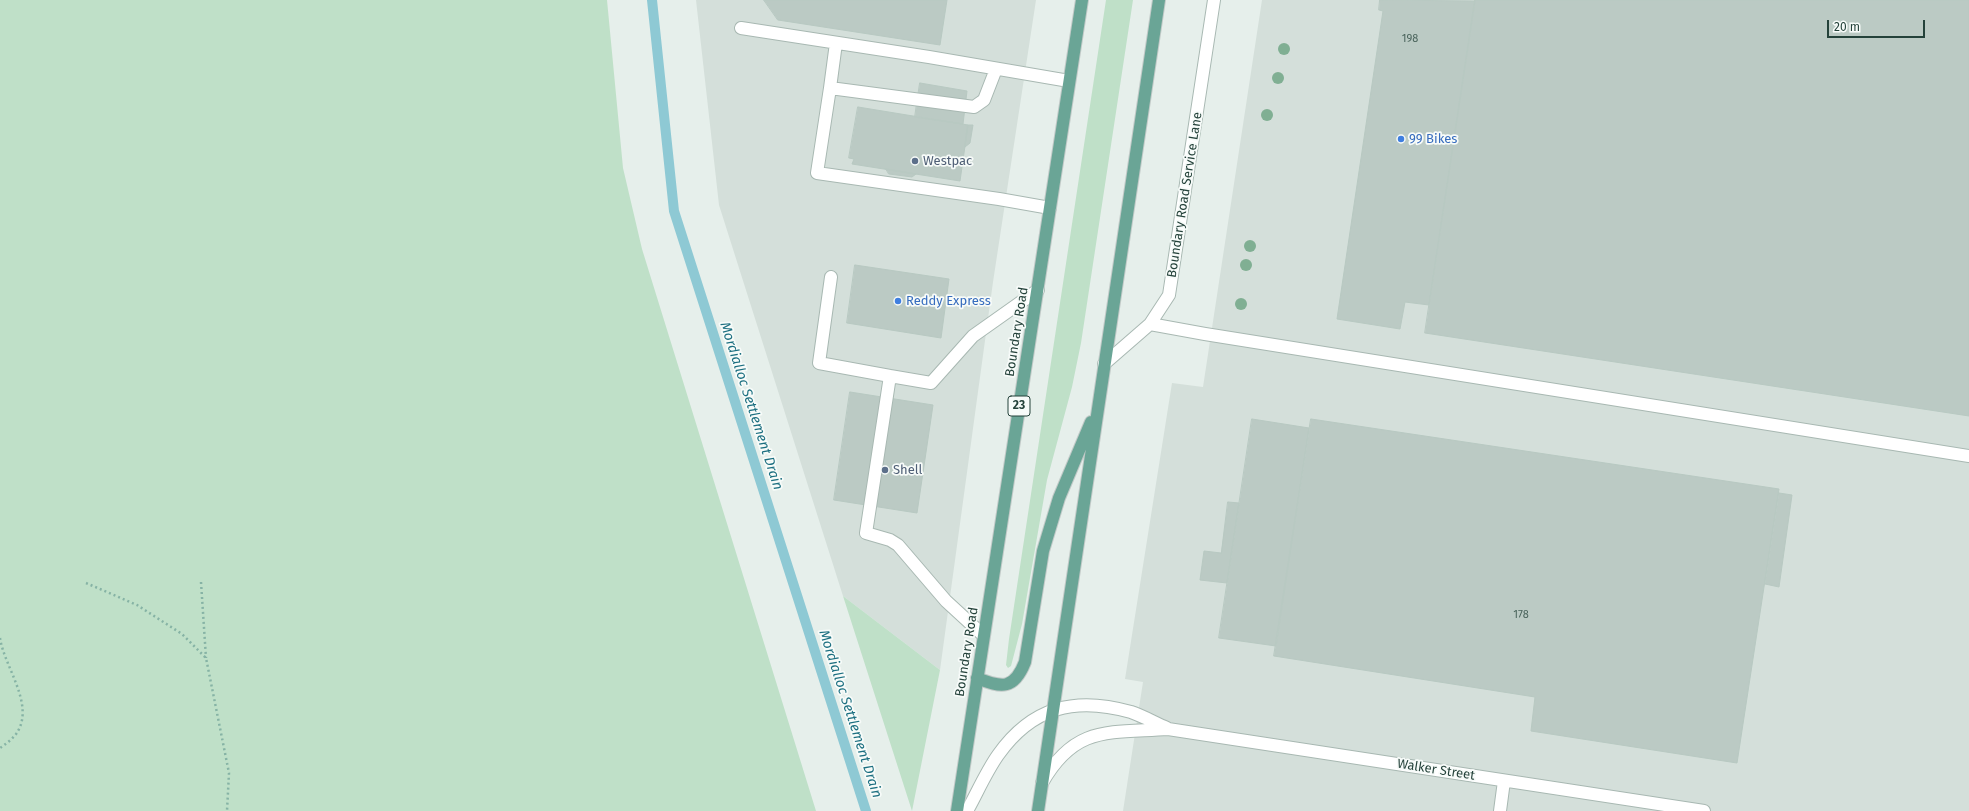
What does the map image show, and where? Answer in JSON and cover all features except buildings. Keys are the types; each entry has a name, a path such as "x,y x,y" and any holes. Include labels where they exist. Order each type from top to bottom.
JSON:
{"main road":[{"name":"Boundary Road","path":"957,811 1082,0"},
{"path":"1038,811 1159,0"},
{"path":"977,678 993,684 1003,685 1020,676 1025,662 1043,551 1059,498 1098,404"}],"street":[{"name":"Boundary Road Service Lane","path":"1104,364 1150,324 1169,295 1214,0"},
{"path":"741,28 1069,81"},
{"path":"836,43 817,173 999,199 1050,208"},
{"path":"830,88 974,107 984,100 996,69"},
{"path":"831,277 819,363 931,383 973,336 1038,290"},
{"path":"1150,324 1969,456"},
{"path":"890,376 866,533 890,540 898,545 946,601 983,636"},
{"name":"Walker Street","path":"967,811 997,756 1010,740 1029,722 1053,709 1080,704 1107,707 1132,713 1168,729"},
{"name":"Walker Street","path":"1042,783 1053,765 1068,748 1084,739 1108,733 1168,729 1704,811"},
{"path":"1500,811 1504,780"}],"path":[{"path":"201,582 206,658 229,773 227,811"},
{"path":"86,583 137,604 182,634 206,658"},
{"path":"0,638 8,667 19,690 23,715 18,731 0,748"}],"shaded area":[{"path":"696,0 1036,0 993,282 940,670 843,596 719,205"},
{"path":"1262,0 1969,0 1969,811 1123,811 1143,682 1125,679 1172,383 1203,387"}],"green space":[{"path":"0,0 607,0 623,168 642,249 816,811 0,811"},
{"path":"1106,0 1133,0 1081,343 1072,387 1047,480 1022,624 1011,666 1008,668 1006,665 1009,639"},
{"path":"843,596 940,670 912,811"}],"waterway":[{"name":"Mordialloc Settlement Drain","path":"652,0 674,211 866,811"}],"place":[{"name":"99 Bikes","path":"1401,139"},
{"name":"Westpac","path":"915,161"},
{"name":"Reddy Express","path":"898,301"},
{"name":"Shell","path":"885,470"}]}
